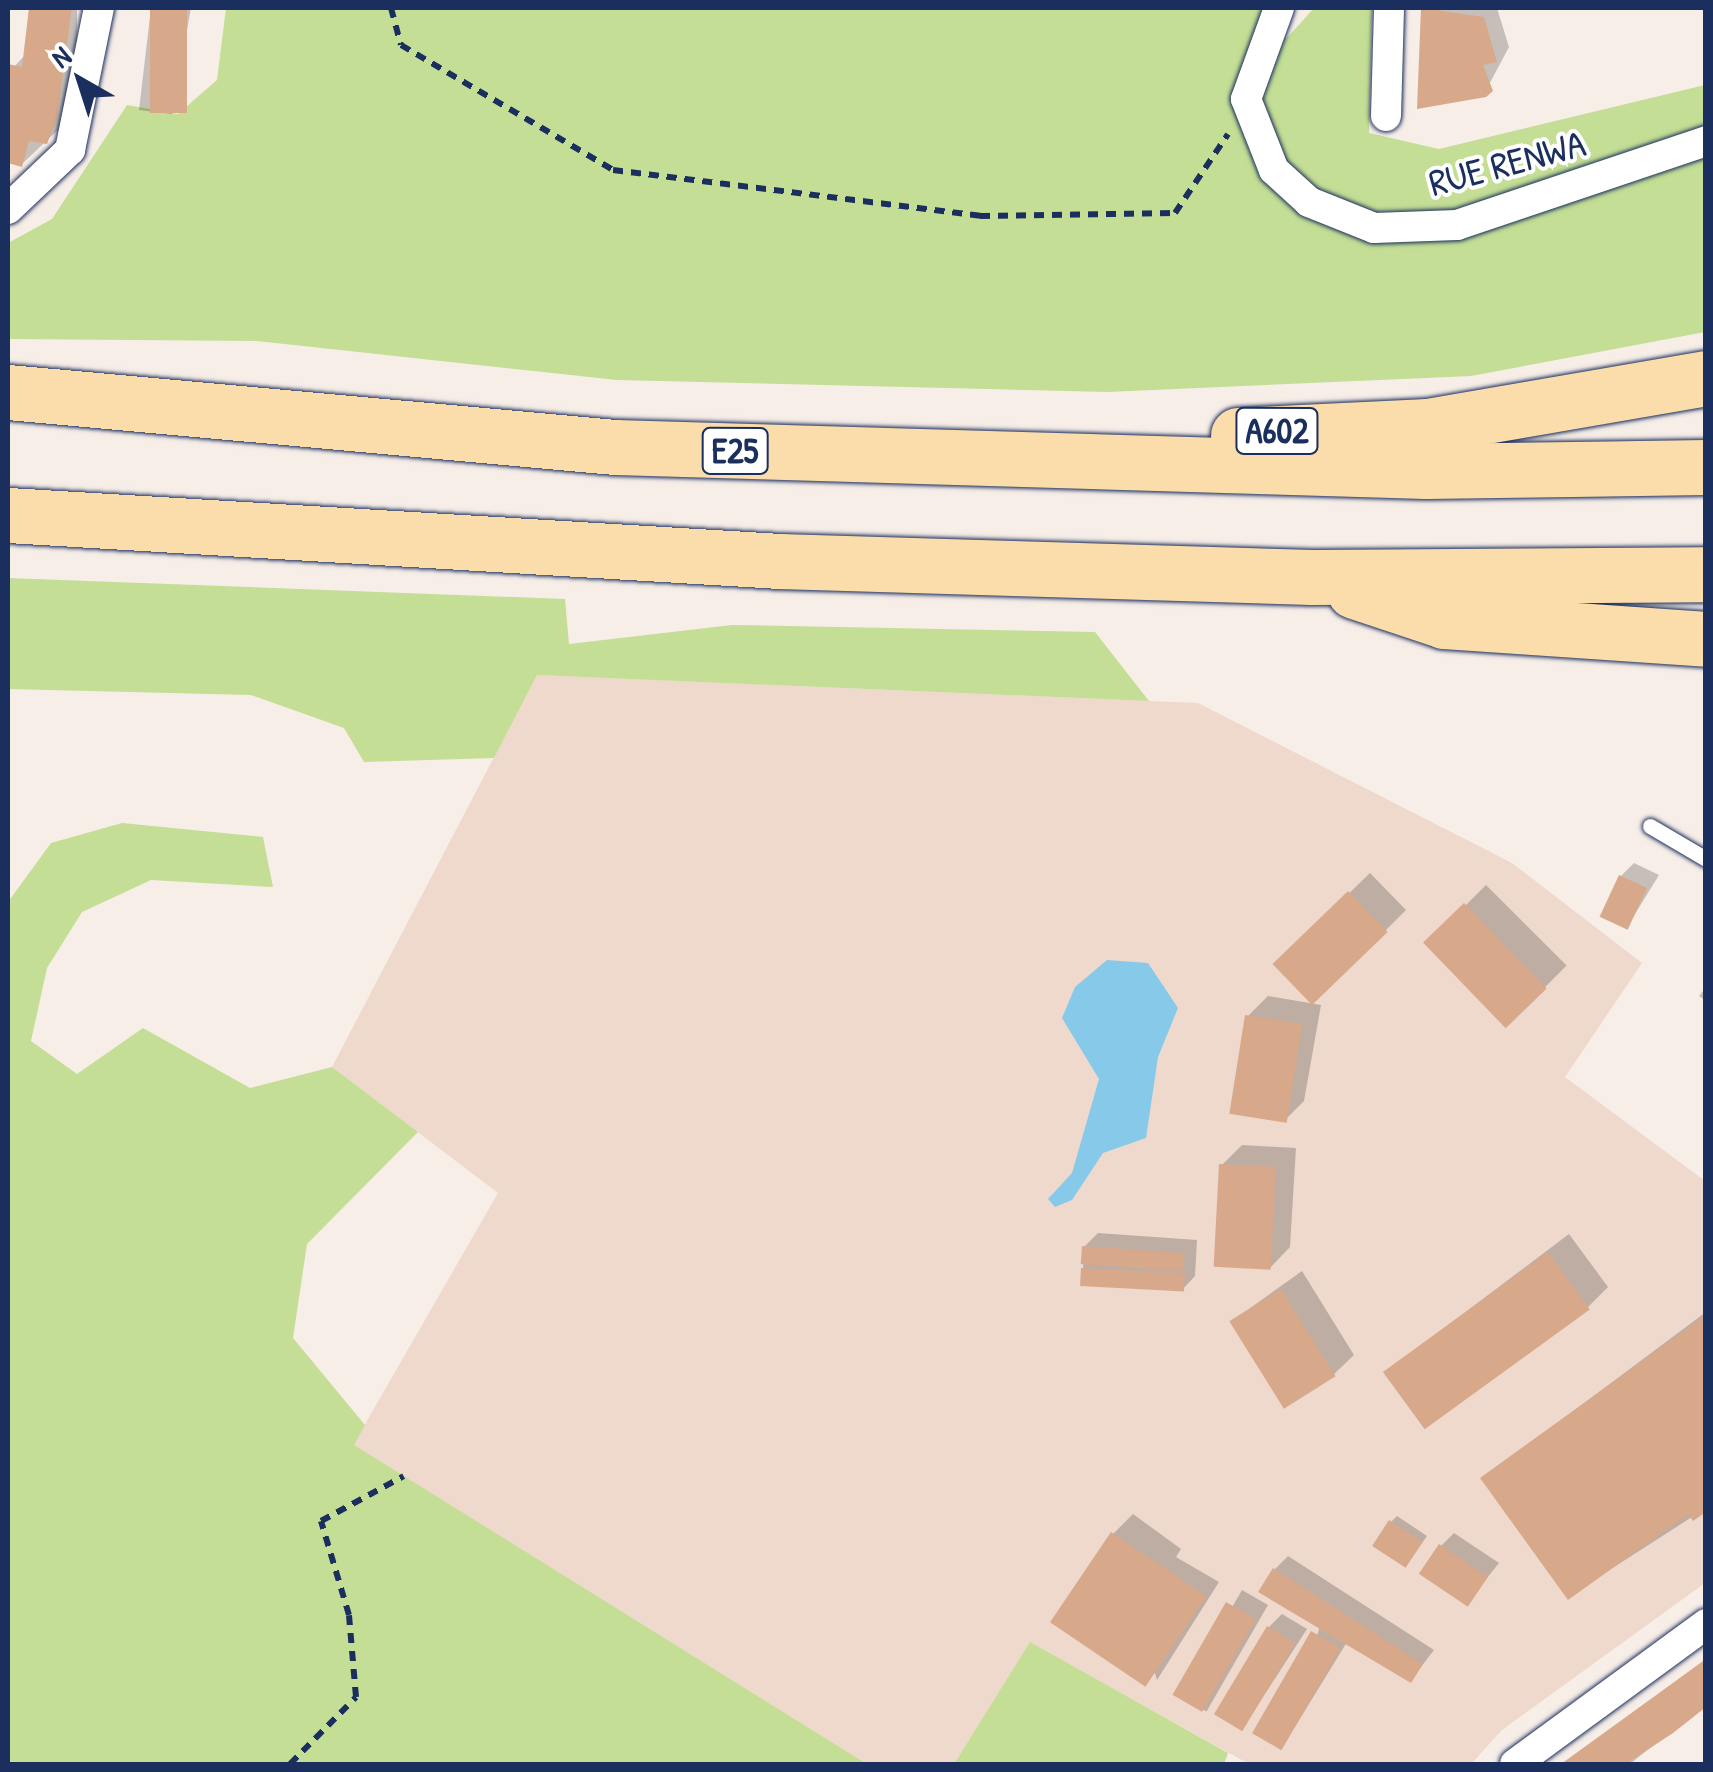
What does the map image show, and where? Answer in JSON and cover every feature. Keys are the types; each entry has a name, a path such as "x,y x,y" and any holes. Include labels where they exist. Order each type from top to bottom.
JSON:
{"highway":[{"name":"A602","path":"1130,464 1252,431 1428,426 1706,378"},
{"name":"E25","path":"8,392 615,447 1130,464 1706,467"},
{"path":"8,515 69,522 779,561 1312,577 1706,574"},
{"path":"1312,577 1444,620 1706,638"}],"street":[{"path":"8,209 70,150 99,8"},
{"path":"1248,104 1266,25 1279,8"},
{"path":"1386,116 1389,8"},
{"name":"RUE RENWA","path":"1248,104 1274,170 1309,202 1374,228 1456,225 1706,141"},
{"path":"1515,1764 1706,1624"}],"lane":[{"path":"8,534 69,522"},
{"path":"1650,826 1706,859"}],"path":[{"path":"392,8 401,45 612,170 980,216 1175,213 1248,104"},
{"path":"290,1764 356,1697 349,1614 321,1521 404,1476"}],"shaded area":[{"path":"537,675 1198,703 1512,863 1642,963 1565,1077 1705,1181 1705,1583 1502,1730 1471,1764 1249,1764 1030,1643 954,1764 867,1764 353,1445 498,1193 332,1067"}],"green space":[{"path":"226,8 1280,8 1286,39 1314,8 1372,8 1369,133 1439,149 1705,85 1705,332 1471,376 1107,392 617,380 257,341 8,339 8,243 52,219 127,105 178,114 217,80"},
{"path":"8,578 565,599 569,644 732,625 1095,632 1149,701 537,675 494,758 364,762 344,728 251,695 8,689"},
{"path":"122,823 263,837 273,887 151,880 82,912 47,968 31,1041 77,1074 143,1028 250,1088 332,1067 418,1132 307,1244 293,1338 365,1425 354,1445 867,1764 8,1764 8,902 51,843"},
{"path":"1030,1642 1228,1753 1224,1764 954,1764"}],"water":[{"path":"1107,960 1148,963 1178,1008 1158,1057 1146,1138 1103,1153 1072,1200 1055,1207 1048,1199 1072,1173 1099,1079 1062,1018 1075,987"}],"building":[{"path":"29,8 72,8 57,118 47,144 29,141 22,167 8,163 8,64 22,67"},
{"path":"150,8 187,8 187,113 150,113"},
{"path":"1421,8 1484,17 1497,62 1483,65 1493,91 1486,97 1417,109"},
{"path":"1619,875 1647,888 1628,930 1600,917"},
{"path":"1348,891 1388,932 1312,1005 1272,964"},
{"path":"1464,903 1547,989 1506,1028 1423,943"},
{"path":"1245,1015 1302,1024 1287,1123 1229,1114"},
{"path":"1219,1164 1276,1167 1271,1270 1214,1267"},
{"path":"1082,1246 1185,1253 1183,1271 1081,1264"},
{"path":"1548,1252 1590,1309 1425,1429 1383,1372"},
{"path":"1081,1268 1185,1273 1184,1291 1080,1286"},
{"path":"1281,1289 1336,1376 1284,1409 1229,1321"},
{"path":"1706,1315 1706,1512 1693,1521 1688,1514 1568,1600 1480,1478"},
{"path":"1389,1520 1423,1542 1406,1568 1372,1546"},
{"path":"1111,1532 1206,1596 1145,1687 1050,1622"},
{"path":"1439,1544 1488,1577 1468,1607 1419,1574"},
{"path":"1273,1568 1423,1664 1411,1683 1258,1592"},
{"path":"1226,1602 1255,1619 1202,1712 1172,1695"},
{"path":"1267,1626 1295,1643 1242,1731 1214,1714"},
{"path":"1311,1631 1340,1648 1281,1750 1252,1733"},
{"path":"1706,1659 1706,1707 1673,1733 1626,1764 1561,1764"}]}
